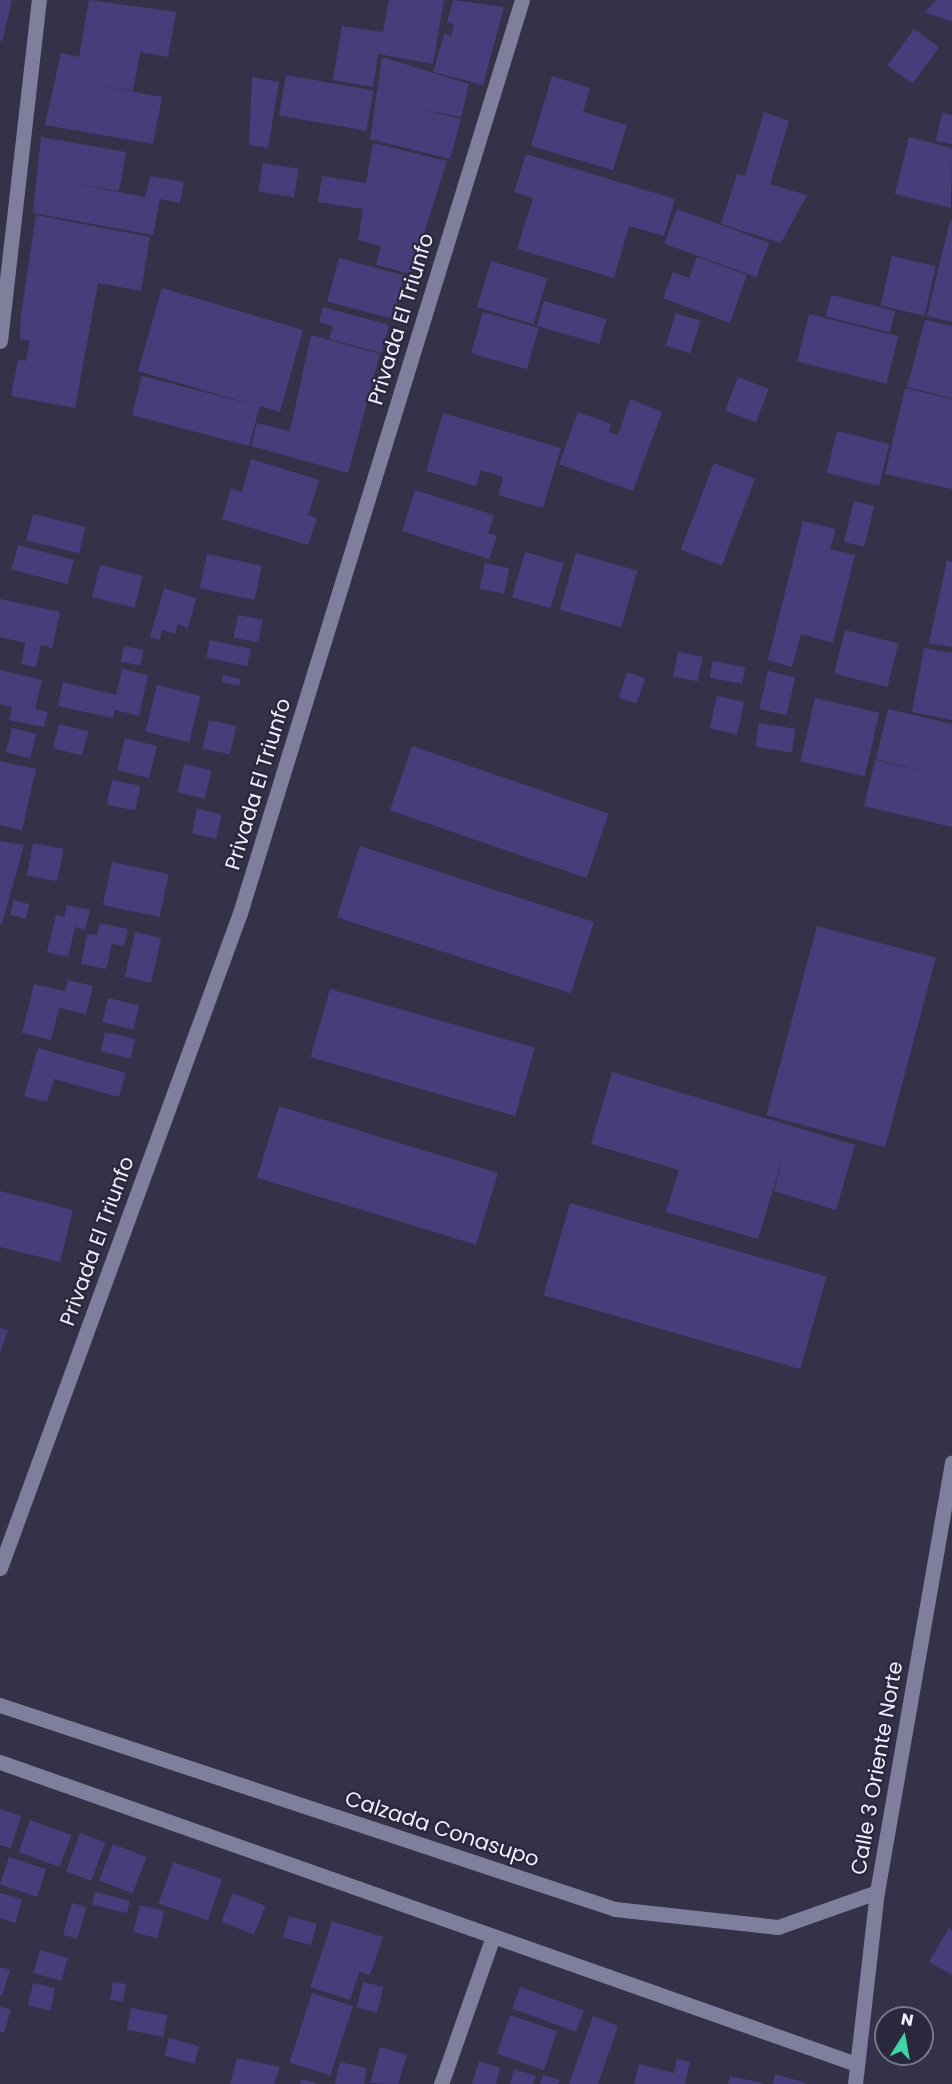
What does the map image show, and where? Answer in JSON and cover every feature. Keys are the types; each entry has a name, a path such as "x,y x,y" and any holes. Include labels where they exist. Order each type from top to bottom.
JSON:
{"street":[{"path":"0,341 6,223 39,0"},
{"name":"Privada El Triunfo","path":"0,1568 240,913 522,0"},
{"name":"Calle 3 Oriente Norte","path":"855,2084 877,1892 952,1462"},
{"name":"Calzada Conasupo","path":"0,1705 615,1909 778,1927 877,1892"},
{"path":"0,1762 492,1939 856,2064"},
{"path":"441,2084 492,1939"}],"building":[{"path":"0,0 12,0 2,41 0,41"},
{"path":"89,0 176,12 168,57 140,52 133,91 90,84 162,97 153,144 45,125 61,53 79,57"},
{"path":"389,0 444,0 433,64 378,54 373,87 333,80 342,26 383,32"},
{"path":"453,0 504,7 483,85 433,72 444,34 451,36 454,24 447,22"},
{"path":"936,0 952,0 952,22 925,12"},
{"path":"914,29 939,47 913,84 888,65"},
{"path":"382,57 469,84 461,117 420,109 461,119 450,159 370,139"},
{"path":"286,75 374,90 367,131 279,115"},
{"path":"552,76 590,88 583,112 627,125 613,170 531,146"},
{"path":"252,77 279,82 268,148 249,145"},
{"path":"764,112 789,121 770,184 807,195 781,243 721,224 737,174 745,176"},
{"path":"942,113 952,115 952,144 936,141"},
{"path":"41,137 126,152 119,191 69,183 145,197 150,176 184,182 180,203 160,199 153,235 33,213"},
{"path":"909,137 952,148 951,208 895,194"},
{"path":"373,143 447,161 411,274 376,265 381,246 358,240 363,209 318,202 322,176 366,183"},
{"path":"526,154 675,199 664,236 629,226 614,278 517,249 533,198 514,192"},
{"path":"263,163 299,169 294,197 258,192"},
{"path":"677,209 769,243 756,277 664,244"},
{"path":"36,215 150,237 141,291 98,283 75,408 11,396 18,359 26,361 30,341 20,339 21,314"},
{"path":"950,221 952,221 952,322 927,316"},
{"path":"892,256 936,266 924,316 881,306"},
{"path":"697,257 747,275 730,323 663,298 673,272 689,278"},
{"path":"339,258 404,275 392,319 327,301"},
{"path":"491,261 547,278 533,324 477,307"},
{"path":"162,288 303,330 280,412 260,406 249,446 132,415 142,376 254,405 138,371"},
{"path":"831,295 895,311 890,332 826,316"},
{"path":"544,301 606,319 599,344 537,326"},
{"path":"323,307 389,325 382,353 329,339 333,326 319,322"},
{"path":"483,312 539,328 527,369 471,353"},
{"path":"676,313 701,321 690,353 665,345"},
{"path":"809,314 898,336 886,384 797,362"},
{"path":"925,320 952,326 952,398 907,387"},
{"path":"311,335 380,354 348,473 251,446 257,423 290,431"},
{"path":"738,377 769,389 756,422 725,411"},
{"path":"905,388 952,399 952,489 885,474"},
{"path":"630,399 662,412 633,491 559,464 578,412 611,424 609,432 618,435"},
{"path":"443,413 561,448 543,508 498,495 503,477 481,470 476,486 426,471"},
{"path":"837,431 889,444 879,486 827,473"},
{"path":"251,459 319,480 308,515 317,518 308,545 222,519 231,488 242,492"},
{"path":"714,463 755,479 722,566 681,550"},
{"path":"415,490 494,515 488,533 497,536 489,559 402,531"},
{"path":"854,501 874,506 864,547 844,542"},
{"path":"33,514 85,527 79,553 26,540"},
{"path":"803,521 836,529 830,549 855,555 833,643 801,634 792,667 768,660"},
{"path":"18,545 74,560 68,584 12,569"},
{"path":"525,552 563,563 550,608 512,597"},
{"path":"576,553 638,571 621,627 560,610"},
{"path":"207,554 262,566 254,600 200,588"},
{"path":"947,560 952,562 952,647 929,643"},
{"path":"485,563 509,568 504,594 480,588"},
{"path":"100,565 143,576 135,608 92,597"},
{"path":"164,588 196,598 188,628 178,624 175,634 162,630 159,640 150,637"},
{"path":"0,599 60,612 52,648 41,645 36,667 21,664 25,643 0,637"},
{"path":"238,615 263,620 258,642 234,638"},
{"path":"845,630 898,643 887,687 834,674"},
{"path":"210,640 251,649 247,666 206,658"},
{"path":"124,646 144,650 141,666 121,662"},
{"path":"924,648 952,653 952,720 912,712"},
{"path":"678,652 703,657 698,681 673,677"},
{"path":"713,661 745,667 742,684 710,678"},
{"path":"122,669 148,675 139,716 115,710 113,718 58,706 63,682 116,695"},
{"path":"0,670 42,680 35,709 48,712 44,727 9,720 12,707 0,704"},
{"path":"768,671 795,677 787,715 759,709"},
{"path":"627,672 645,678 637,704 619,698"},
{"path":"223,675 241,679 239,686 221,682"},
{"path":"157,685 201,696 189,742 145,732"},
{"path":"717,696 744,702 737,734 710,728"},
{"path":"815,698 879,713 865,776 800,761"},
{"path":"888,709 952,724 952,827 864,806 875,760 928,773 876,759"},
{"path":"209,720 236,726 230,755 202,748"},
{"path":"759,723 796,729 792,752 755,747"},
{"path":"59,724 88,731 82,756 53,748"},
{"path":"12,728 36,734 30,758 6,752"},
{"path":"125,738 157,746 149,778 117,770"},
{"path":"412,746 609,814 587,878 390,810"},
{"path":"0,761 36,769 22,830 0,825"},
{"path":"184,764 211,770 205,799 177,792"},
{"path":"112,780 140,786 135,810 107,804"},
{"path":"197,809 221,814 216,839 192,833"},
{"path":"0,841 24,845 2,924 0,924"},
{"path":"33,843 63,849 57,881 27,875"},
{"path":"360,846 594,922 571,993 337,917"},
{"path":"112,862 169,874 160,917 103,905"},
{"path":"14,900 29,904 26,919 10,914"},
{"path":"67,905 90,910 85,930 75,927 68,957 47,952 56,915 64,917"},
{"path":"100,923 128,929 124,946 112,944 106,969 81,964 87,934 97,935"},
{"path":"817,926 936,958 885,1147 766,1115"},
{"path":"135,932 161,938 151,983 125,977"},
{"path":"68,980 93,986 86,1014 59,1008 51,1040 22,1033 34,984 65,991"},
{"path":"330,989 535,1048 515,1116 310,1057"},
{"path":"108,998 139,1005 134,1030 102,1022"},
{"path":"105,1032 135,1039 131,1058 101,1051"},
{"path":"38,1048 126,1073 119,1097 54,1079 47,1102 24,1096"},
{"path":"612,1072 855,1145 836,1210 774,1191 786,1147 758,1239 666,1212 679,1170 591,1144"},
{"path":"279,1106 498,1173 476,1245 257,1178"},
{"path":"0,1191 73,1210 60,1262 0,1247"},
{"path":"570,1203 827,1277 800,1369 544,1295"},
{"path":"0,1328 8,1330 0,1353"},
{"path":"0,1809 21,1816 11,1848 0,1845"},
{"path":"30,1820 71,1835 60,1867 18,1852"},
{"path":"80,1833 105,1842 91,1881 66,1872"},
{"path":"113,1844 147,1857 133,1893 99,1880"},
{"path":"9,1857 46,1869 37,1897 0,1885"},
{"path":"173,1862 222,1879 208,1921 159,1904"},
{"path":"95,1892 130,1901 127,1913 92,1905"},
{"path":"0,1893 22,1899 15,1923 0,1918"},
{"path":"233,1893 265,1906 254,1935 221,1922"},
{"path":"72,1903 86,1907 77,1939 63,1935"},
{"path":"140,1905 164,1911 157,1938 133,1932"},
{"path":"289,1916 317,1924 311,1945 283,1937"},
{"path":"332,1921 383,1937 370,1975 359,1972 350,2000 310,1987"},
{"path":"949,1928 952,1930 952,1975 929,1962"},
{"path":"40,1950 68,1958 61,1981 33,1973"},
{"path":"0,1967 10,1970 2,1996 0,1995"},
{"path":"113,1982 126,1984 123,2002 110,2000"},
{"path":"363,1982 383,1987 377,2012 357,2007"},
{"path":"33,1983 55,1988 50,2011 28,2005"},
{"path":"520,1987 584,2010 576,2032 512,2009"},
{"path":"312,1993 353,2006 330,2076 289,2062"},
{"path":"0,2006 11,2010 4,2033 0,2032"},
{"path":"131,2008 167,2015 163,2037 127,2030"},
{"path":"510,2015 557,2031 544,2070 497,2054"},
{"path":"593,2016 618,2026 598,2084 569,2084"},
{"path":"169,2038 199,2046 194,2063 164,2055"},
{"path":"380,2047 407,2055 398,2084 370,2083"},
{"path":"237,2058 280,2067 274,2084 230,2084"},
{"path":"677,2059 690,2062 685,2084 634,2084 639,2064 674,2073"},
{"path":"479,2061 500,2068 496,2084 472,2084"},
{"path":"340,2062 367,2068 364,2084 335,2084"},
{"path":"514,2069 536,2076 533,2084 510,2084"},
{"path":"775,2074 806,2083 806,2084 773,2084"},
{"path":"543,2075 560,2080 558,2084 540,2084"},
{"path":"730,2076 762,2083 762,2084 728,2084"},
{"path":"302,2079 316,2083 316,2084 300,2084"}]}
